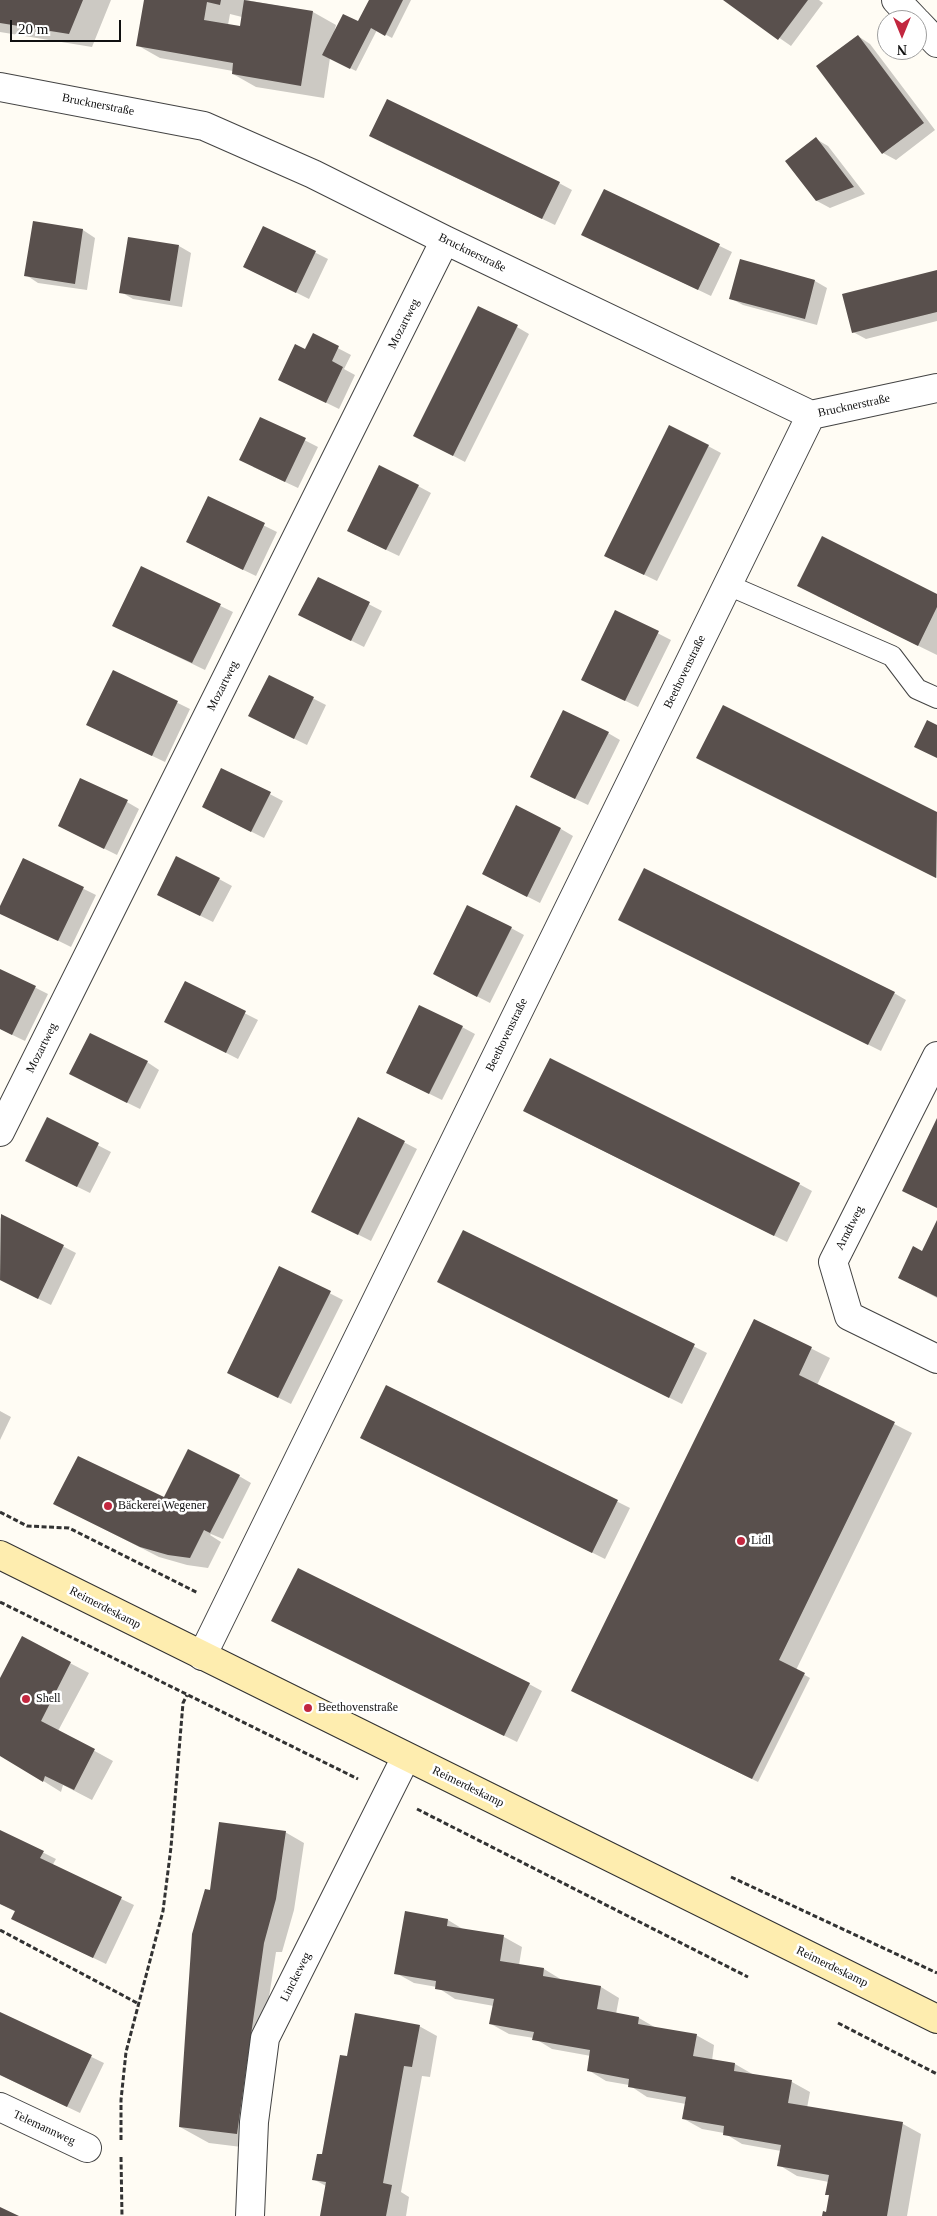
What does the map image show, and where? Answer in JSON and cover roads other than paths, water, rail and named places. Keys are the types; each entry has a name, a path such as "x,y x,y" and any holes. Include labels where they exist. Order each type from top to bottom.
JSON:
{"main road":[{"name":"Reimerdeskamp","path":"0,1555 937,2019"}],"street":[{"path":"896,0 906,10"},
{"path":"927,33 937,43"},
{"name":"Brucknerstraße","path":"0,86 204,126 313,174 445,240 811,415 937,388"},
{"name":"Mozartweg","path":"0,1132 445,240"},
{"name":"Beethovenstraße","path":"202,1656 811,415"},
{"name":"Arndtweg","path":"937,1056 833,1262 849,1316 937,1359"},
{"name":"Linckeweg","path":"250,2216 254,2122 265,2038 406,1756"},
{"name":"Telemannweg","path":"0,2108 87,2148"}],"lane":[{"path":"728,584 892,656 917,689 937,698"}],"place":[{"name":"Bäckerei Wegener","path":"108,1506"},
{"name":"Lidl","path":"741,1541"},
{"name":"Shell","path":"26,1699"},
{"name":"Beethovenstraße","path":"308,1708"}]}
